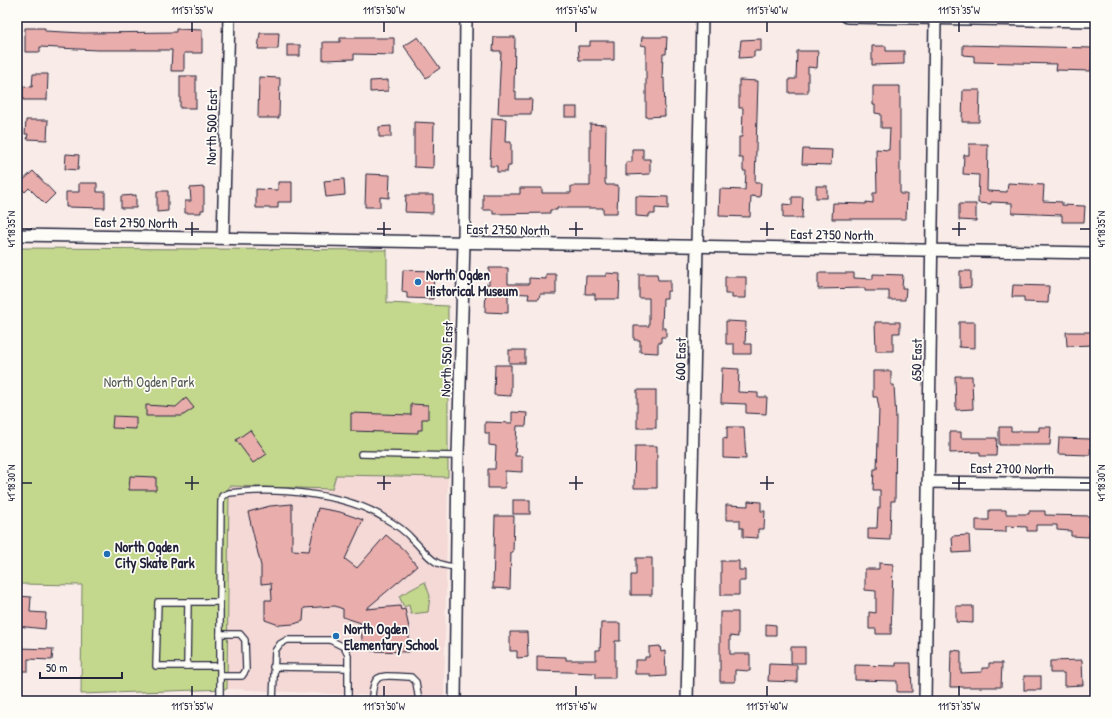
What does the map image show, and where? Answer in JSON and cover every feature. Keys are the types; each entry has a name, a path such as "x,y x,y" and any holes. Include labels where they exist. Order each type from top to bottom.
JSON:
{"street":[{"name":"North 500 East","path":"223,238 229,17"},
{"name":"North 550 East","path":"455,701 458,456 464,243 466,17"},
{"name":"600 East","path":"688,701 702,17"},
{"path":"847,17 1095,21"},
{"name":"650 East","path":"925,701 935,18"},
{"name":"East 2750 North","path":"17,235 1095,253"},
{"name":"East 2700 North","path":"928,482 1095,484"}],"lane":[{"path":"361,454 458,456"},
{"path":"220,701 222,496 229,493 290,492 333,498 359,505 385,518 411,537 434,561 441,565 456,567"},
{"path":"220,602 158,602 156,666 220,666"},
{"path":"188,602 188,666"},
{"path":"220,634 240,634 246,640 246,670 242,676 220,676"},
{"path":"272,701 275,651 280,644 287,640 330,640 344,647 348,655 348,701"},
{"path":"273,667 348,668"},
{"path":"372,701 372,686 374,680 379,677 411,677 416,682 419,701"}],"shaded area":[{"name":"North Ogden Elementary School","path":"336,475 448,477 444,699 227,689 229,486 332,489"}],"green space":[{"name":"North Ogden Park","path":"17,248 387,250 387,303 448,306 448,477 336,475 332,489 229,486 227,689 81,694 82,585 17,584"},
{"path":"425,582 430,596 428,612 411,614 409,605 404,607 399,596"}],"building":[{"path":"25,28 45,28 45,31 83,33 176,32 176,29 202,30 202,53 184,53 184,71 171,71 172,50 97,50 40,47 40,52 25,52"},
{"path":"260,33 279,33 278,49 258,49"},
{"path":"418,37 440,68 426,78 404,46"},
{"path":"494,37 515,37 514,91 516,91 516,99 532,99 531,114 498,114 501,51 493,51"},
{"path":"642,37 667,37 666,54 663,54 662,78 664,78 665,116 646,117 646,46 641,45"},
{"path":"340,38 394,38 394,55 354,54 354,59 323,60 323,42 340,42"},
{"path":"761,39 761,51 754,51 754,57 739,58 741,40"},
{"path":"590,41 614,41 614,60 579,60 578,46 590,46"},
{"path":"287,45 300,45 300,56 287,56"},
{"path":"963,45 1092,48 1091,71 1056,70 1057,64 974,62 974,56 963,55"},
{"path":"872,46 886,46 886,51 904,51 904,64 872,65"},
{"path":"797,51 818,51 817,68 808,67 808,93 789,93 789,79 796,79"},
{"path":"33,74 48,74 47,100 23,100 23,86 32,87"},
{"path":"180,76 196,76 196,108 180,108"},
{"path":"259,77 280,78 279,118 258,118"},
{"path":"388,80 388,91 370,92 370,81"},
{"path":"739,80 758,81 755,183 761,183 760,197 751,196 750,217 719,216 720,189 745,190 746,171 743,171 743,158 739,158 739,137 742,137 743,108 739,108"},
{"path":"873,86 900,86 900,194 907,194 906,219 832,219 833,203 873,203 873,193 877,193 876,149 889,150 890,128 881,128 881,114 875,113 875,105 873,105"},
{"path":"963,90 980,90 979,122 962,122"},
{"path":"565,107 577,107 577,117 565,117"},
{"path":"492,118 506,119 505,142 511,142 511,166 508,166 507,172 497,172 497,166 490,166"},
{"path":"26,120 48,120 47,140 27,139 28,134 25,134"},
{"path":"414,122 434,123 433,168 414,167"},
{"path":"590,124 606,125 605,182 606,185 618,185 617,213 603,213 603,208 557,208 557,210 550,210 550,213 493,214 493,210 483,210 483,194 520,194 520,188 542,188 542,193 571,193 571,186 590,186"},
{"path":"391,126 391,137 379,137 379,127"},
{"path":"969,144 988,144 987,191 1007,192 1008,183 1044,185 1043,201 1062,202 1062,205 1085,206 1084,222 1062,222 1062,215 1012,213 1012,203 978,203 979,175 963,174 964,155 969,155"},
{"path":"632,149 643,149 643,159 650,159 650,174 626,175 626,162 632,162"},
{"path":"803,149 832,150 831,165 802,164"},
{"path":"66,154 79,155 78,170 65,169"},
{"path":"33,171 55,194 45,204 29,188 25,192 18,185"},
{"path":"366,174 390,175 389,198 380,197 380,207 365,207"},
{"path":"344,179 345,195 326,197 324,181"},
{"path":"278,182 292,182 292,202 278,202 278,208 256,208 256,189 278,190"},
{"path":"79,183 97,183 97,192 105,192 105,208 66,207 66,192 79,192"},
{"path":"816,186 827,186 827,198 816,198"},
{"path":"204,187 204,210 201,210 201,213 185,213 185,201 191,201 190,188"},
{"path":"157,191 168,191 168,211 157,212"},
{"path":"136,195 136,208 121,208 121,196"},
{"path":"406,195 433,195 433,213 405,212"},
{"path":"636,196 668,197 668,209 655,208 655,214 649,214 649,217 636,216"},
{"path":"792,197 803,197 802,218 783,218 783,204 792,205"},
{"path":"959,204 976,204 976,221 959,220"},
{"path":"489,268 508,268 508,284 529,284 529,278 546,279 546,274 556,274 556,294 540,294 539,299 528,299 529,294 508,293 508,313 485,312 486,284 489,284"},
{"name":"North Ogden Historical Museum","path":"403,270 434,271 433,299 407,298 407,293 402,292"},
{"path":"960,271 971,271 971,287 960,288"},
{"path":"606,273 620,274 619,299 595,299 595,294 585,294 586,276 606,276"},
{"path":"818,273 854,273 854,278 873,279 873,274 903,275 902,288 906,288 905,300 889,300 889,291 865,291 865,288 818,289"},
{"path":"639,274 657,274 658,280 670,280 670,291 667,291 667,298 663,298 662,328 666,328 666,337 661,337 661,343 658,343 658,353 640,352 640,340 634,340 634,326 649,326 649,298 639,298"},
{"path":"725,277 746,277 746,298 732,298 732,294 725,294"},
{"path":"1013,285 1049,286 1048,303 1024,302 1024,297 1012,297"},
{"path":"726,321 746,322 745,344 751,344 751,354 734,354 734,344 726,344"},
{"path":"875,322 900,322 900,333 893,333 893,351 876,351"},
{"path":"959,322 975,322 975,348 959,347"},
{"path":"1066,332 1092,332 1093,345 1067,346"},
{"path":"509,350 525,350 525,363 509,363"},
{"path":"495,365 511,365 511,396 494,395"},
{"path":"722,368 739,369 738,392 758,393 758,397 767,397 766,414 746,413 746,404 721,403"},
{"path":"873,371 891,371 891,385 894,385 896,419 895,501 891,501 890,540 868,539 868,528 877,528 878,508 880,508 880,490 873,490 874,469 877,469 879,408 877,397 873,397"},
{"path":"955,376 972,376 973,409 956,410"},
{"path":"637,390 656,390 656,428 637,428"},
{"path":"186,398 194,408 182,416 146,416 146,405 176,407"},
{"path":"411,404 428,405 428,419 422,419 422,430 418,430 418,433 351,431 351,413 411,415"},
{"path":"512,412 527,413 526,426 517,426 515,456 522,456 522,472 505,471 505,488 488,488 488,469 495,469 496,446 489,445 489,433 485,433 485,422 512,423"},
{"path":"113,416 136,417 136,429 112,428"},
{"path":"727,427 744,427 746,459 723,458 723,438 727,439"},
{"path":"999,427 1011,427 1011,431 1039,431 1039,427 1051,427 1050,445 999,445"},
{"path":"250,430 267,454 253,463 236,440"},
{"path":"950,432 961,432 961,438 997,438 996,456 980,456 980,452 950,453"},
{"path":"1059,438 1091,439 1090,455 1058,454"},
{"path":"635,446 657,446 657,488 634,488"},
{"path":"130,476 156,477 156,490 129,490"},
{"path":"513,500 530,500 530,514 513,514"},
{"path":"748,501 761,502 761,511 765,511 764,529 758,529 758,538 743,537 743,528 740,528 740,520 726,520 726,505 748,506"},
{"path":"292,504 292,550 309,551 318,508 340,512 363,520 345,559 357,568 386,535 404,550 417,566 366,609 400,606 401,610 405,609 409,628 409,652 371,651 362,640 361,623 343,617 343,609 335,606 304,608 303,621 294,624 279,625 265,620 265,600 272,600 271,583 261,584 261,566 248,512 270,506"},
{"path":"989,510 1006,510 1006,514 1029,514 1029,511 1045,511 1045,515 1090,516 1089,537 1071,536 1071,531 1057,530 1057,525 1036,525 1036,531 1027,531 1027,527 1006,526 1006,532 976,531 976,520 989,520"},
{"path":"495,516 514,516 510,589 493,588"},
{"path":"969,535 970,552 953,553 952,536"},
{"path":"636,558 652,558 652,595 631,595 631,575 636,575"},
{"path":"721,561 739,561 739,570 745,570 745,581 739,581 739,595 721,595"},
{"path":"879,563 893,564 891,634 876,634 876,629 869,629 869,612 876,613 876,591 865,590 865,569 879,569"},
{"path":"18,596 31,597 30,612 46,613 45,629 17,626"},
{"path":"956,606 973,606 973,623 956,622"},
{"path":"720,612 738,612 738,637 730,636 730,654 750,654 750,671 735,670 735,682 720,682"},
{"path":"601,623 620,623 620,641 615,641 615,678 596,678 596,673 537,671 537,656 566,657 566,660 596,660 596,650 600,650"},
{"path":"766,624 776,625 776,635 766,635"},
{"path":"510,632 527,632 528,657 517,658 517,651 510,651"},
{"path":"660,646 661,652 665,651 666,676 650,677 650,674 635,674 635,660 645,660 645,657 649,657 649,647"},
{"path":"791,647 805,647 805,663 791,663"},
{"path":"17,648 53,649 52,660 28,659 28,671 17,671"},
{"path":"951,650 961,651 961,673 982,672 982,668 989,668 989,663 1002,663 1001,687 950,687"},
{"path":"1082,660 1083,685 1064,686 1064,673 1050,673 1050,661"},
{"path":"896,663 911,663 912,692 897,692 897,681 855,680 855,665 896,666"},
{"path":"769,664 797,665 797,682 768,681"},
{"path":"1024,676 1041,676 1041,690 1024,690"}],"place":[{"name":"North Ogden Historical Museum","path":"418,282"},
{"name":"North Ogden City Skate Park","path":"107,554"},
{"name":"North Ogden Elementary School","path":"336,636"}]}
